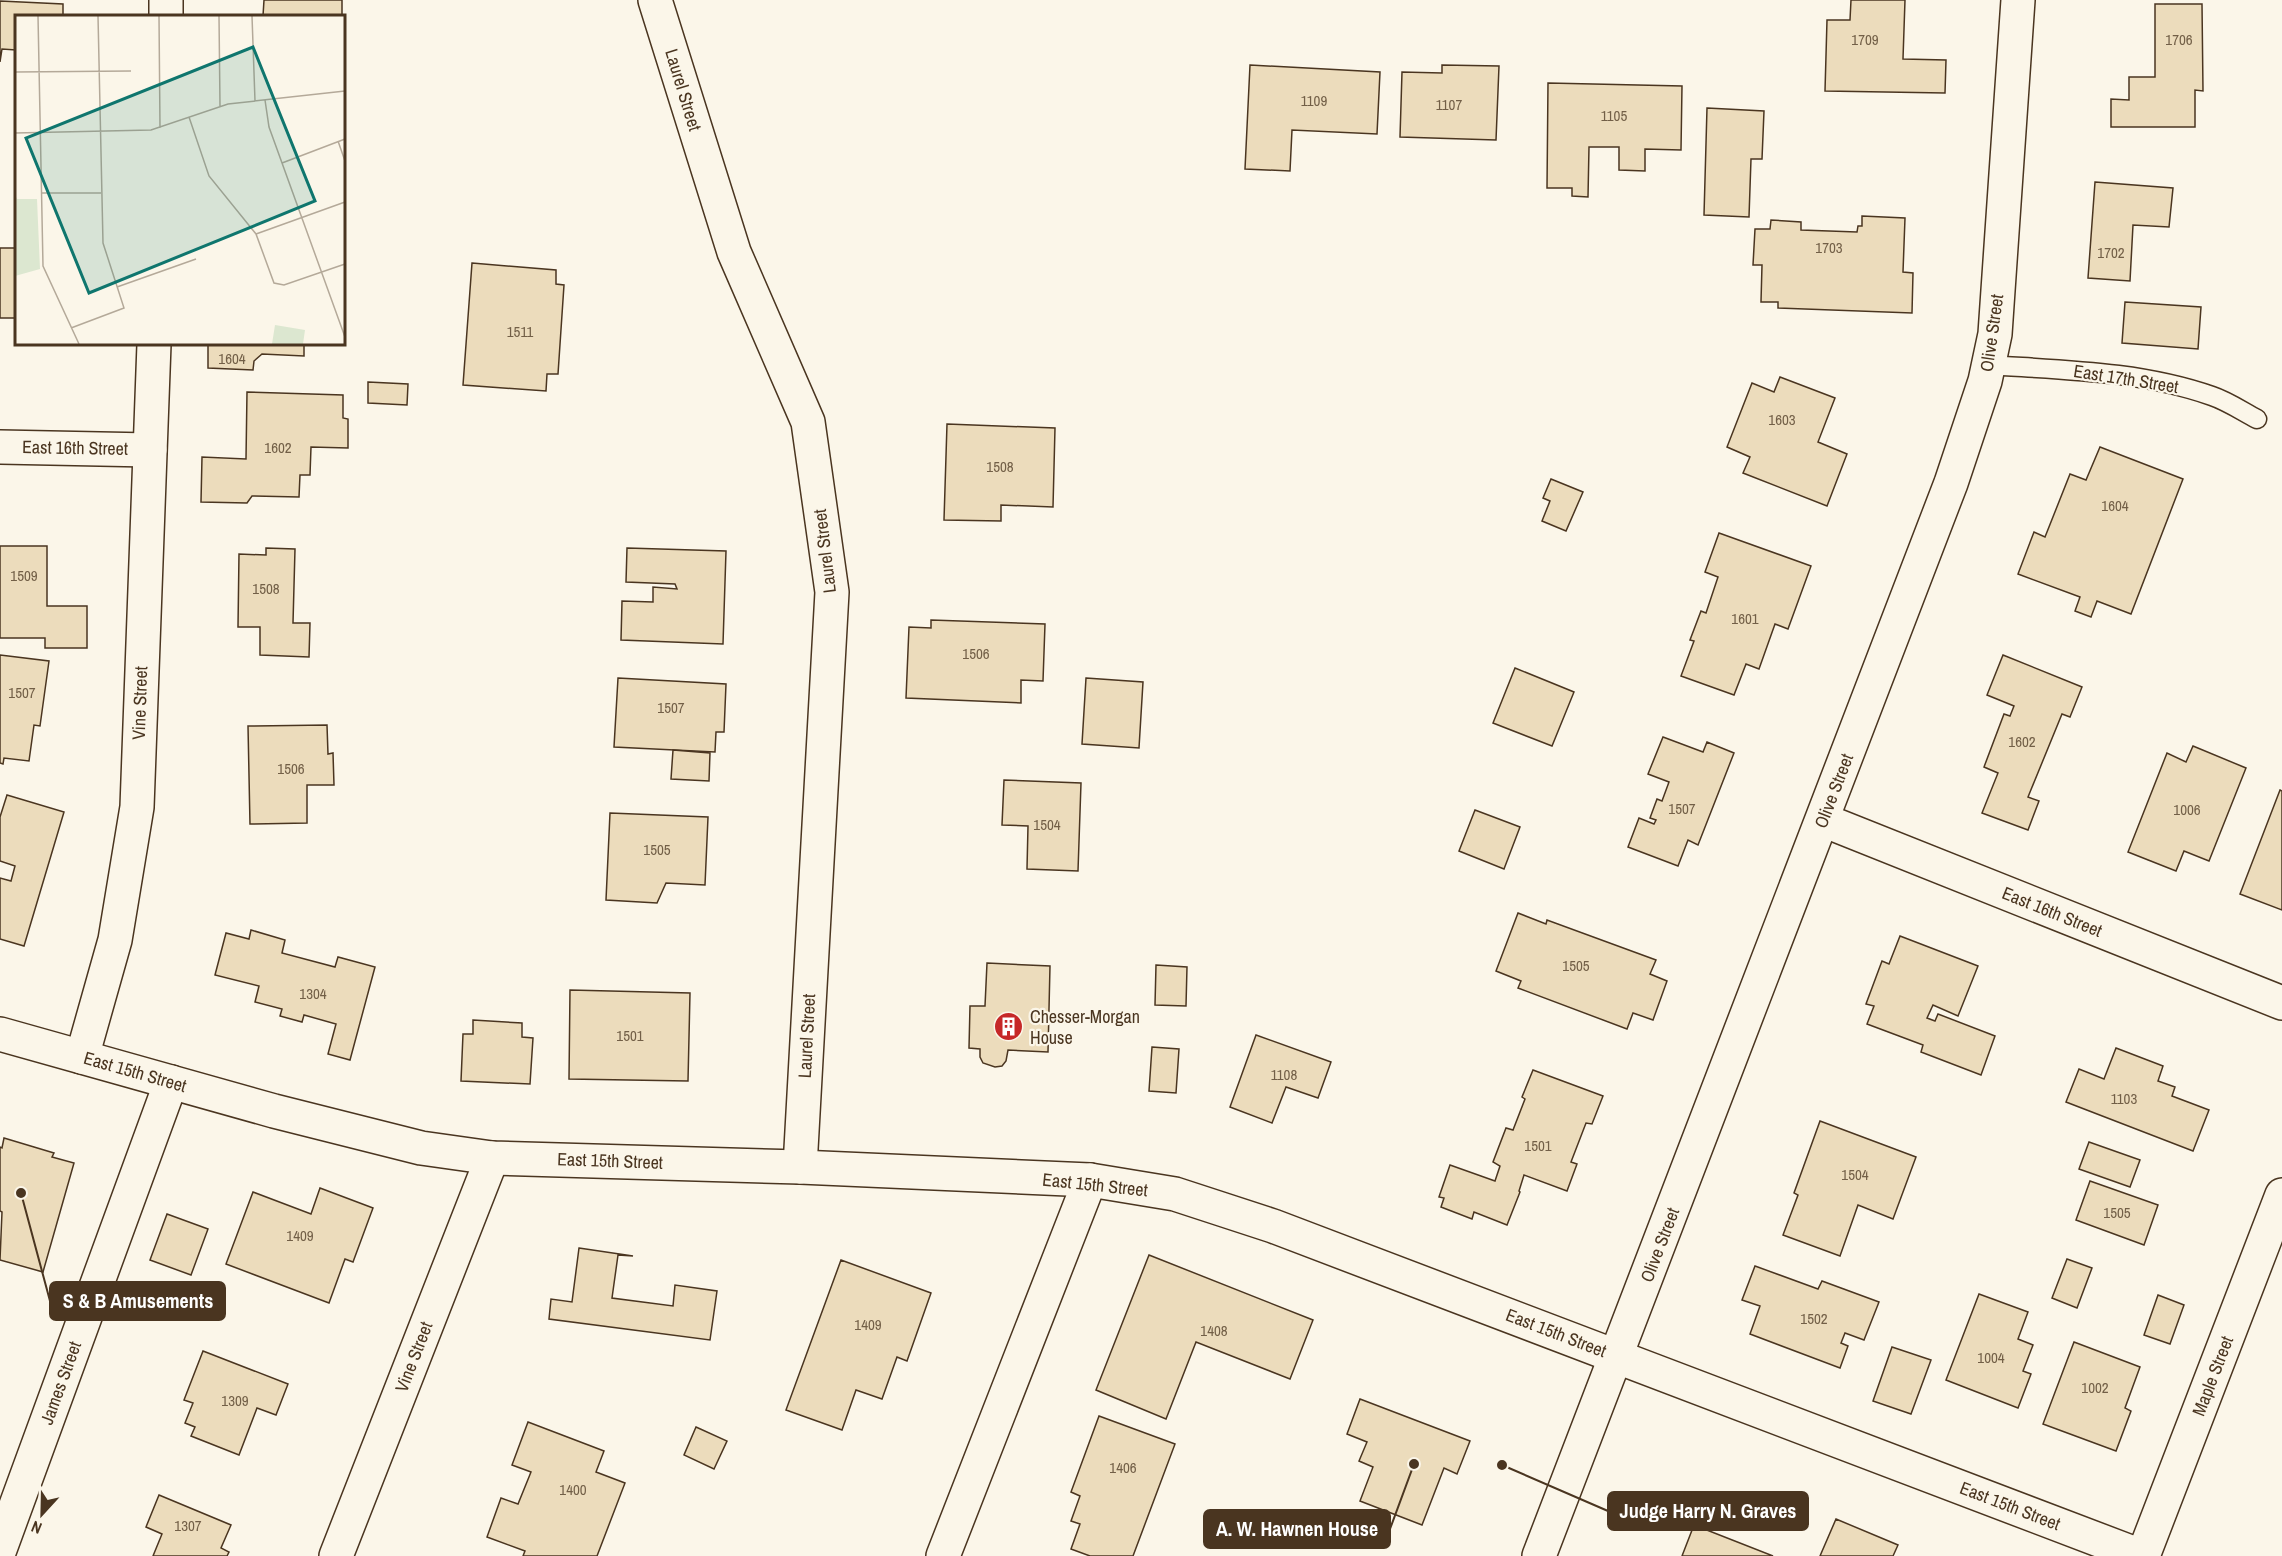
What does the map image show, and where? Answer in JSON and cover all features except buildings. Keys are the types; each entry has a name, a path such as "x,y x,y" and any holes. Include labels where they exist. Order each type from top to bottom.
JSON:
{"street":[{"name":"Laurel Street","path":"655,0 734,252 808,422 832,592 800,1167"},
{"name":"Olive Street","path":"1539,1556 1951,483 1985,381 1995,334 2018,0"},
{"name":"Vine Street","path":"82,1057 115,940 137,807 154,345"},
{"name":"East 16th Street","path":"0,447 150,450"},
{"name":"East 16th Street","path":"1823,820 2282,1003"},
{"name":"East 15th Street","path":"0,1034 274,1111 421,1148 492,1158 800,1167 1090,1180 1175,1194 1273,1226 2142,1556"},
{"name":"James Street","path":"0,1549 171,1082"},
{"name":"Vine Street","path":"336,1556 492,1158"},
{"path":"943,1556 1090,1180"},
{"name":"Maple Street","path":"2142,1556 2282,1195"}],"lane":[{"name":"East 17th Street","path":"1989,365 2088,371 2155,380 2213,396 2257,419"}],"place":[{"name":"Chesser-Morgan House","path":"1009,1027"},
{"name":"S & B Amusements","path":"21,1193"},
{"name":"A. W. Hawnen House","path":"1414,1464"},
{"name":"Judge Harry N. Graves","path":"1502,1465"}]}
